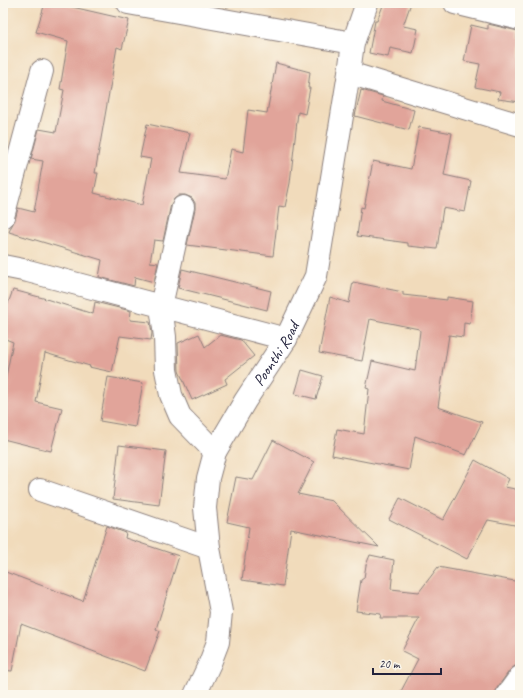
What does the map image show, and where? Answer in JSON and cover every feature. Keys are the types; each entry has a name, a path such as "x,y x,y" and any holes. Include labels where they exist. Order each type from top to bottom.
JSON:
{"street":[{"path":"128,3 353,43"},
{"name":"Poonthi Road","path":"195,695 218,642 221,612 209,548 205,508 208,478 215,452 245,401 286,339 316,276 353,43 367,3"},
{"path":"455,3 520,19"},
{"path":"3,217 42,71"},
{"path":"349,73 520,125"},
{"path":"183,208 161,306 165,337 166,370 171,395 180,416 215,452"},
{"path":"3,266 28,271 286,339"},
{"path":"40,490 209,548"},
{"path":"507,695 520,677"}],"building":[{"path":"45,3 68,3 68,6 129,20 122,49 117,47 95,173 98,173 94,193 142,205 151,159 140,157 147,124 190,133 181,173 225,179 231,149 243,152 248,110 267,113 276,63 310,72 308,88 310,88 305,114 298,112 290,183 285,207 279,206 273,256 187,245 195,203 192,198 185,195 179,195 171,204 163,241 154,240 150,262 158,263 154,282 135,277 134,286 99,277 102,260 9,232 15,220 18,208 34,212 43,161 31,159 39,129 56,132 64,90 60,89 68,41 36,32"},
{"path":"384,3 411,3 403,26 418,29 413,53 390,48 388,57 369,53 375,21 377,21"},
{"path":"488,24 518,31 517,38 520,39 520,102 498,99 500,92 475,87 480,64 464,61 471,25 488,29"},
{"path":"361,90 383,96 382,101 414,110 409,130 355,116"},
{"path":"419,127 452,133 444,175 471,181 465,212 443,208 437,249 408,246 408,243 357,236 361,207 364,208 373,161 411,169"},
{"path":"182,269 271,291 267,310 178,288"},
{"path":"353,282 403,292 403,295 447,300 447,297 473,301 470,324 464,323 463,337 449,335 438,407 482,422 466,455 415,436 409,470 332,455 337,429 364,434 369,389 366,388 372,361 415,371 420,331 419,329 370,319 362,361 319,353 330,297 349,303"},
{"path":"13,290 93,314 95,302 131,311 130,320 150,322 152,333 151,340 120,336 112,372 89,367 90,366 45,353 36,402 62,408 51,451 3,439 3,391 13,342 3,338 3,317"},
{"path":"199,334 205,347 220,335 241,340 254,356 225,379 227,384 192,400 179,371 178,343"},
{"path":"302,370 323,376 316,399 295,394"},
{"path":"108,377 143,383 135,427 100,421"},
{"path":"273,440 314,462 298,494 332,501 379,547 291,529 283,586 242,580 249,527 227,522 236,477 253,480"},
{"path":"119,445 166,451 159,505 113,499"},
{"path":"475,460 509,479 505,487 520,490 520,526 488,520 467,559 389,519 400,498 443,520"},
{"path":"107,526 126,533 125,538 179,556 156,629 160,631 145,671 21,624 12,671 3,670 3,571 83,601"},
{"path":"370,555 394,560 391,589 419,592 438,567 520,582 520,665 515,666 510,670 497,688 495,695 399,695 418,659 402,651 419,618 380,618 381,614 356,611 361,580 364,578 366,565"}]}
